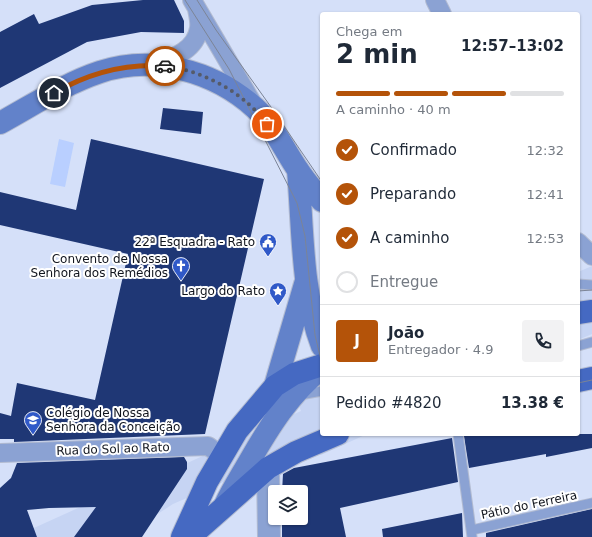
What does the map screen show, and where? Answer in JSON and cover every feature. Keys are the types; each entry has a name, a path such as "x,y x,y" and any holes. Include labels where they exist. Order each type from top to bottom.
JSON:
{"main road":[{"path":"0,123 65,86 98,72 118,67 155,66 180,69 202,76 230,91 256,109 274,133 298,170 320,198"},
{"path":"298,170 306,279 313,320 320,340"},
{"path":"223,509 266,433 278,392 306,279"},
{"path":"580,313 592,311"},
{"path":"182,537 207,482 237,431 278,392 294,374 320,366"},
{"path":"278,392 308,379 320,370"},
{"path":"580,381 592,378"},
{"path":"266,433 268,468"},
{"path":"190,537 268,468 296,452 333,436"}],"street":[{"path":"434,0 441,12"},
{"path":"155,66 185,51 192,44 199,27 194,4"},
{"path":"194,4 256,109"},
{"path":"580,244 592,256"},
{"name":"Rua do Sol ao Rato","path":"0,453 208,446 222,456"},
{"path":"268,468 269,537"}],"lane":[{"path":"580,284 592,285"},
{"path":"580,345 592,342"},
{"path":"278,392 320,391"},
{"name":"Pátio do Ferreira","path":"458,436 472,533 592,503"}],"shaded area":[{"path":"59,139 74,143 65,187 50,184"},
{"path":"592,266 592,334 580,339 580,271"},
{"path":"320,387 320,436 363,436 321,455 315,442 173,504 156,515 107,537 14,537 140,480 159,476 301,411 296,398"}],"building":[{"path":"143,0 174,0 184,21 184,33 141,32 87,42 0,88 0,32 34,14 39,24 92,5"},
{"path":"163,108 203,112 201,134 160,129"},
{"name":"Convento de Nossa Senhora dos Remédios","path":"91,139 264,179 205,434 14,442 14,439 0,439 0,413 11,416 17,383 95,400 128,254 0,225 0,192 76,210"},
{"path":"580,434 592,434 592,448 546,457 546,454 469,468 464,436 580,436"},
{"path":"452,438 458,482 340,508 346,537 282,537 282,525 308,525 308,485 282,485 283,474 294,468"},
{"path":"184,457 187,462 187,469 142,537 74,537 96,507 27,510 37,537 0,537 0,488 11,478 17,463"},
{"path":"592,509 592,537 486,537 486,533"},
{"path":"462,513 463,537 383,537 382,529"}],"tram line":[{"path":"185,0 229,69 297,203 305,236 315,335 320,356"},
{"path":"197,0 216,30 320,179"},
{"path":"580,291 592,290"},
{"path":"580,383 592,380"}],"way so far":[{"path":"165,66 197,74 212,80 256,109 267,124"}],"place":[{"name":"22ª Esquadra - Rato","path":"268,257"},
{"name":"Convento de Nossa Senhora dos Remédios","path":"181,281"},
{"name":"Largo do Rato","path":"278,306"},
{"name":"Colégio de Nossa Senhora da Conceição","path":"33,435"}],"route":[{"path":"54,93 65,86 105,70 132,66 165,66"}]}
